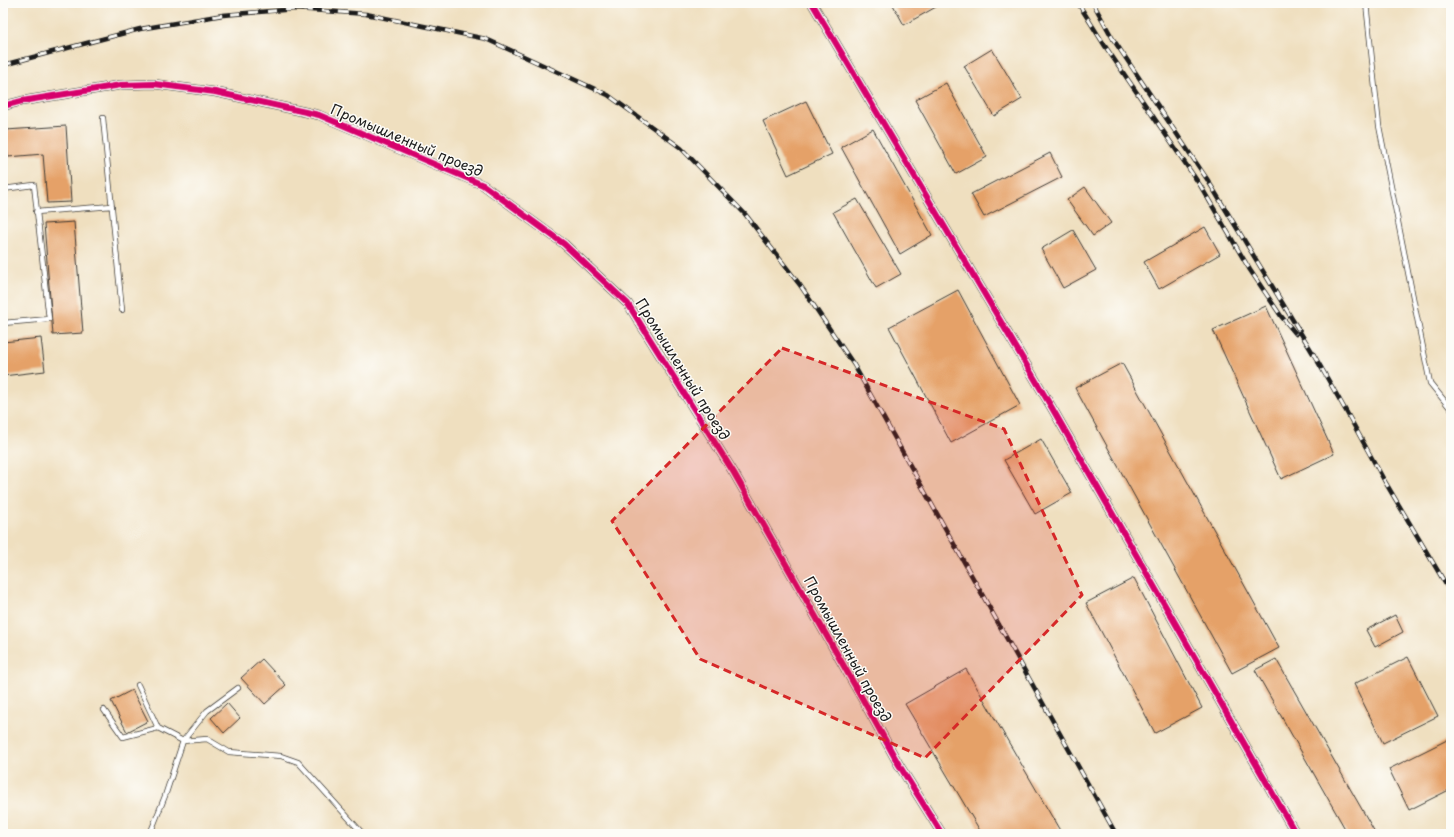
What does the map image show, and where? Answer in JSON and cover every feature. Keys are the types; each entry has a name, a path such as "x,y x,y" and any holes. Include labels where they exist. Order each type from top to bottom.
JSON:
{"street":[{"path":"812,3 1052,408 1296,834"},
{"name":"Промышленный проезд","path":"3,106 22,101 121,85 154,84 214,92 319,115 483,185 564,244 628,304 734,473 899,765 942,834"}],"lane":[{"path":"1366,3 1379,126 1430,383 1451,409"},
{"path":"103,118 122,310"},
{"path":"3,189 34,185 49,319 3,324"},
{"path":"36,212 112,206"},
{"path":"138,685 158,728 183,741 208,739 229,752 281,756 298,762 363,834"},
{"path":"150,834 165,796 183,741 207,711 238,688"},
{"path":"104,710 123,737 158,728"}],"highlighted area":[{"path":"782,348 1004,429 1082,595 925,758 700,659 612,521"}],"building":[{"path":"892,3 943,3 904,25"},
{"path":"992,49 1022,99 994,116 964,66"},
{"path":"946,83 987,157 956,174 915,100"},
{"path":"806,101 832,154 788,175 763,121"},
{"path":"66,126 71,202 47,203 43,154 8,157 6,130"},
{"path":"873,129 932,235 900,254 841,147"},
{"path":"1050,153 1062,177 984,217 971,194"},
{"path":"1085,187 1111,223 1093,236 1067,200"},
{"path":"857,199 901,274 876,288 833,212"},
{"path":"74,222 83,333 53,335 44,224"},
{"path":"1205,227 1220,254 1159,289 1144,262"},
{"path":"1073,230 1096,270 1063,288 1041,249"},
{"path":"958,290 1020,405 951,443 889,327"},
{"path":"1266,306 1334,454 1281,479 1213,330"},
{"path":"41,338 45,371 3,376 3,342"},
{"path":"1122,363 1279,648 1232,673 1075,388"},
{"path":"1041,439 1072,493 1035,514 1004,460"},
{"path":"1134,578 1202,708 1155,733 1086,603"},
{"path":"1395,615 1403,632 1375,647 1366,630"},
{"path":"1408,657 1438,716 1383,743 1354,684"},
{"path":"262,659 286,685 265,704 241,678"},
{"path":"1276,659 1376,834 1348,834 1255,670"},
{"path":"966,669 1062,834 982,834 905,704"},
{"path":"132,690 148,721 127,732 111,701"},
{"path":"227,703 240,718 224,733 211,718"},
{"path":"1451,738 1451,789 1409,810 1389,769"}],"railway":[{"path":"1078,3 1105,46 1200,185 1250,270 1281,316 1296,334"},
{"path":"1093,3 1113,39 1207,179 1314,355 1384,480 1451,593"},
{"path":"3,65 140,29 223,15 296,9 366,14 486,39 608,95 681,148 745,214 800,285 854,365 1116,834"}],"cycle path":[{"path":"812,3 1052,408 1296,834"},
{"path":"3,106 22,101 121,85 154,84 215,92 319,115 483,185 564,244 628,304 734,473 899,765 942,834"}]}
